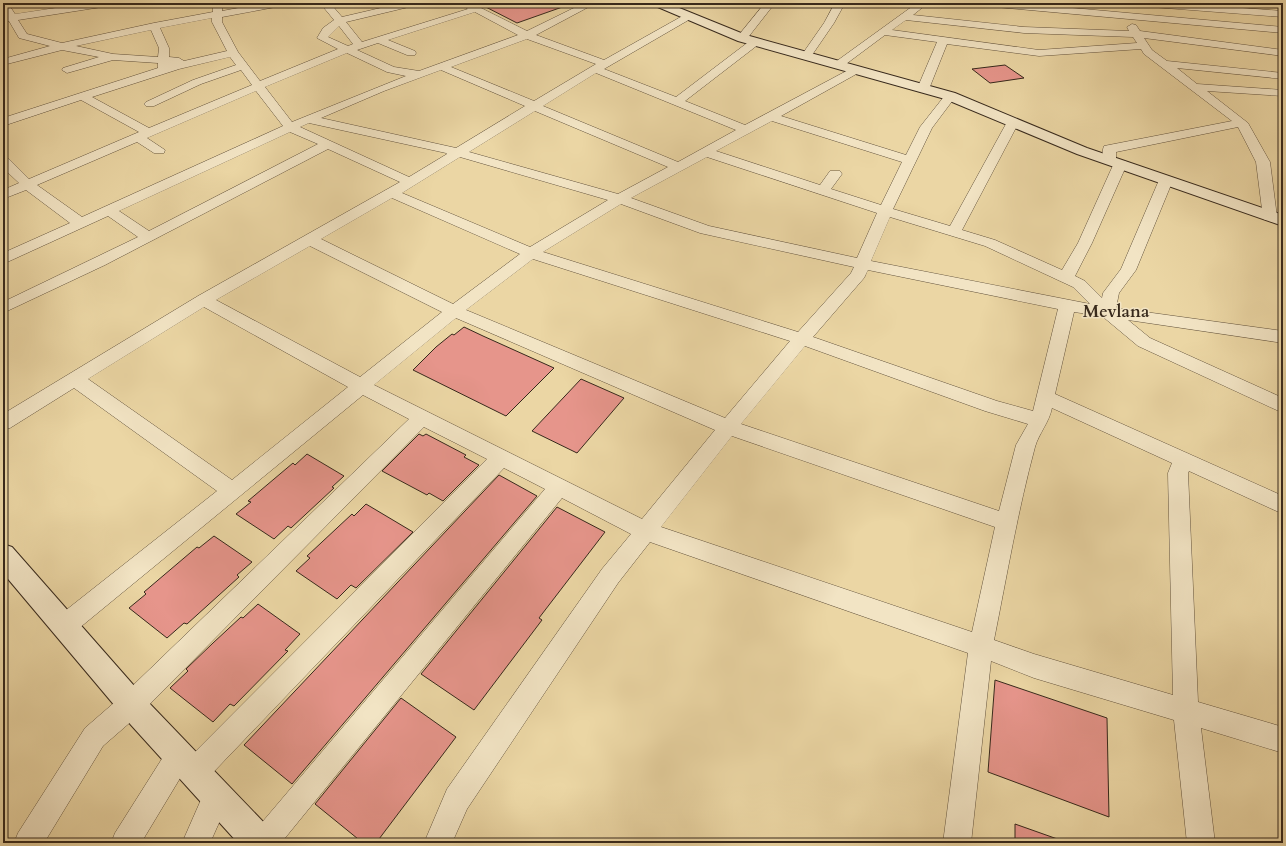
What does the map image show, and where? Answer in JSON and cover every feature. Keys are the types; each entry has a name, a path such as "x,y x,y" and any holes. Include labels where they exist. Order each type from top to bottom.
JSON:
{"street":[{"path":"8,19 108,3"},
{"path":"3,62 60,46 154,26 218,9 281,3"},
{"path":"325,3 360,46"},
{"path":"414,3 339,21 327,30 322,38 391,70 422,74"},
{"path":"3,259 307,119 380,89 527,35 591,3"},
{"path":"657,3 748,40 950,96 1115,162 1277,219"},
{"path":"677,102 748,40 770,3"},
{"path":"806,56 829,23 840,3"},
{"path":"838,65 923,3"},
{"path":"985,3 1283,30"},
{"path":"1277,219 1263,162 1242,123 1148,52 1130,25 1138,3 1212,6 1283,14"},
{"path":"3,196 258,86 346,50 379,40 470,5 527,35 677,102 746,130"},
{"path":"565,5 578,10"},
{"path":"3,7 6,8 8,19 23,36 60,46 113,57 163,65 196,62 233,54"},
{"path":"218,9 217,22 233,54 290,127 410,182"},
{"path":"3,423 204,300 392,193 600,67 689,16"},
{"path":"904,17 1024,30 1137,34 1283,53"},
{"path":"154,26 164,48 163,65"},
{"path":"883,32 1039,53 1144,46"},
{"path":"379,40 411,53"},
{"path":"923,89 943,40"},
{"path":"67,70 113,57"},
{"path":"1164,64 1283,76"},
{"path":"3,122 82,96 163,65"},
{"path":"150,104 197,82 243,66"},
{"path":"442,67 679,167"},
{"path":"64,626 454,311 531,253 620,199 856,70"},
{"path":"1196,87 1283,93"},
{"path":"82,96 143,136 159,150"},
{"path":"438,843 457,799 610,576 769,376 858,275 885,211 926,127 950,96"},
{"path":"771,117 910,160"},
{"path":"307,119 457,154 620,199 705,230 1067,306 1283,337"},
{"path":"954,232 1013,122"},
{"path":"1066,278 1085,243 1115,162 1109,149 1242,123"},
{"path":"3,308 148,237 328,144"},
{"path":"705,152 822,191 990,243 1079,284 1107,312 1144,342 1283,406"},
{"path":"3,161 28,185 80,223"},
{"path":"822,191 835,174"},
{"path":"1107,312 1111,293 1128,270 1166,180"},
{"path":"392,193 531,253 801,339 992,406 1040,420"},
{"path":"108,210 148,237"},
{"path":"310,240 454,311 728,427 1007,522"},
{"path":"204,300 361,386 645,531 981,646 1034,666 1283,740"},
{"path":"957,843 981,646 1007,522 1026,445 1040,420 1067,306"},
{"path":"75,379 232,491"},
{"path":"1045,397 1283,504"},
{"path":"28,843 94,737 132,704 422,417"},
{"path":"125,843 186,764 501,458"},
{"path":"1183,460 1178,473 1186,712 1201,843"},
{"path":"263,843 559,487"},
{"path":"3,555 132,704 260,843"},
{"path":"196,843 217,796"}],"building":[{"path":"478,3 567,3 568,5 517,23"},
{"path":"1005,65 1024,78 990,83 972,69"},
{"path":"464,327 554,368 506,416 413,370 436,347 452,334 454,335"},
{"path":"581,379 624,398 577,453 532,431"},
{"path":"419,434 423,436 426,434 466,455 464,457 479,465 443,501 429,493 427,495 382,471"},
{"path":"307,454 344,476 332,487 334,488 291,528 288,526 274,539 236,514 251,502 248,501 293,463 295,465"},
{"path":"499,475 537,496 292,784 244,745"},
{"path":"366,504 413,532 356,588 351,585 337,599 296,571 310,558 307,556 352,514 354,516"},
{"path":"557,507 605,532 539,618 542,620 474,710 421,674"},
{"path":"214,536 252,562 237,575 239,577 187,624 184,623 167,638 129,608 146,594 144,592 197,547 199,548"},
{"path":"258,604 300,634 285,650 288,651 234,706 230,704 213,722 170,688 188,671 186,669 213,643 241,617 243,618"},
{"path":"995,680 1107,718 1109,817 988,772"},
{"path":"401,698 456,737 376,843 363,843 315,804"},
{"path":"1015,824 1063,841 1063,843 1015,843"}],"district":[{"name":"Mevlana","path":"1116,311"}]}
